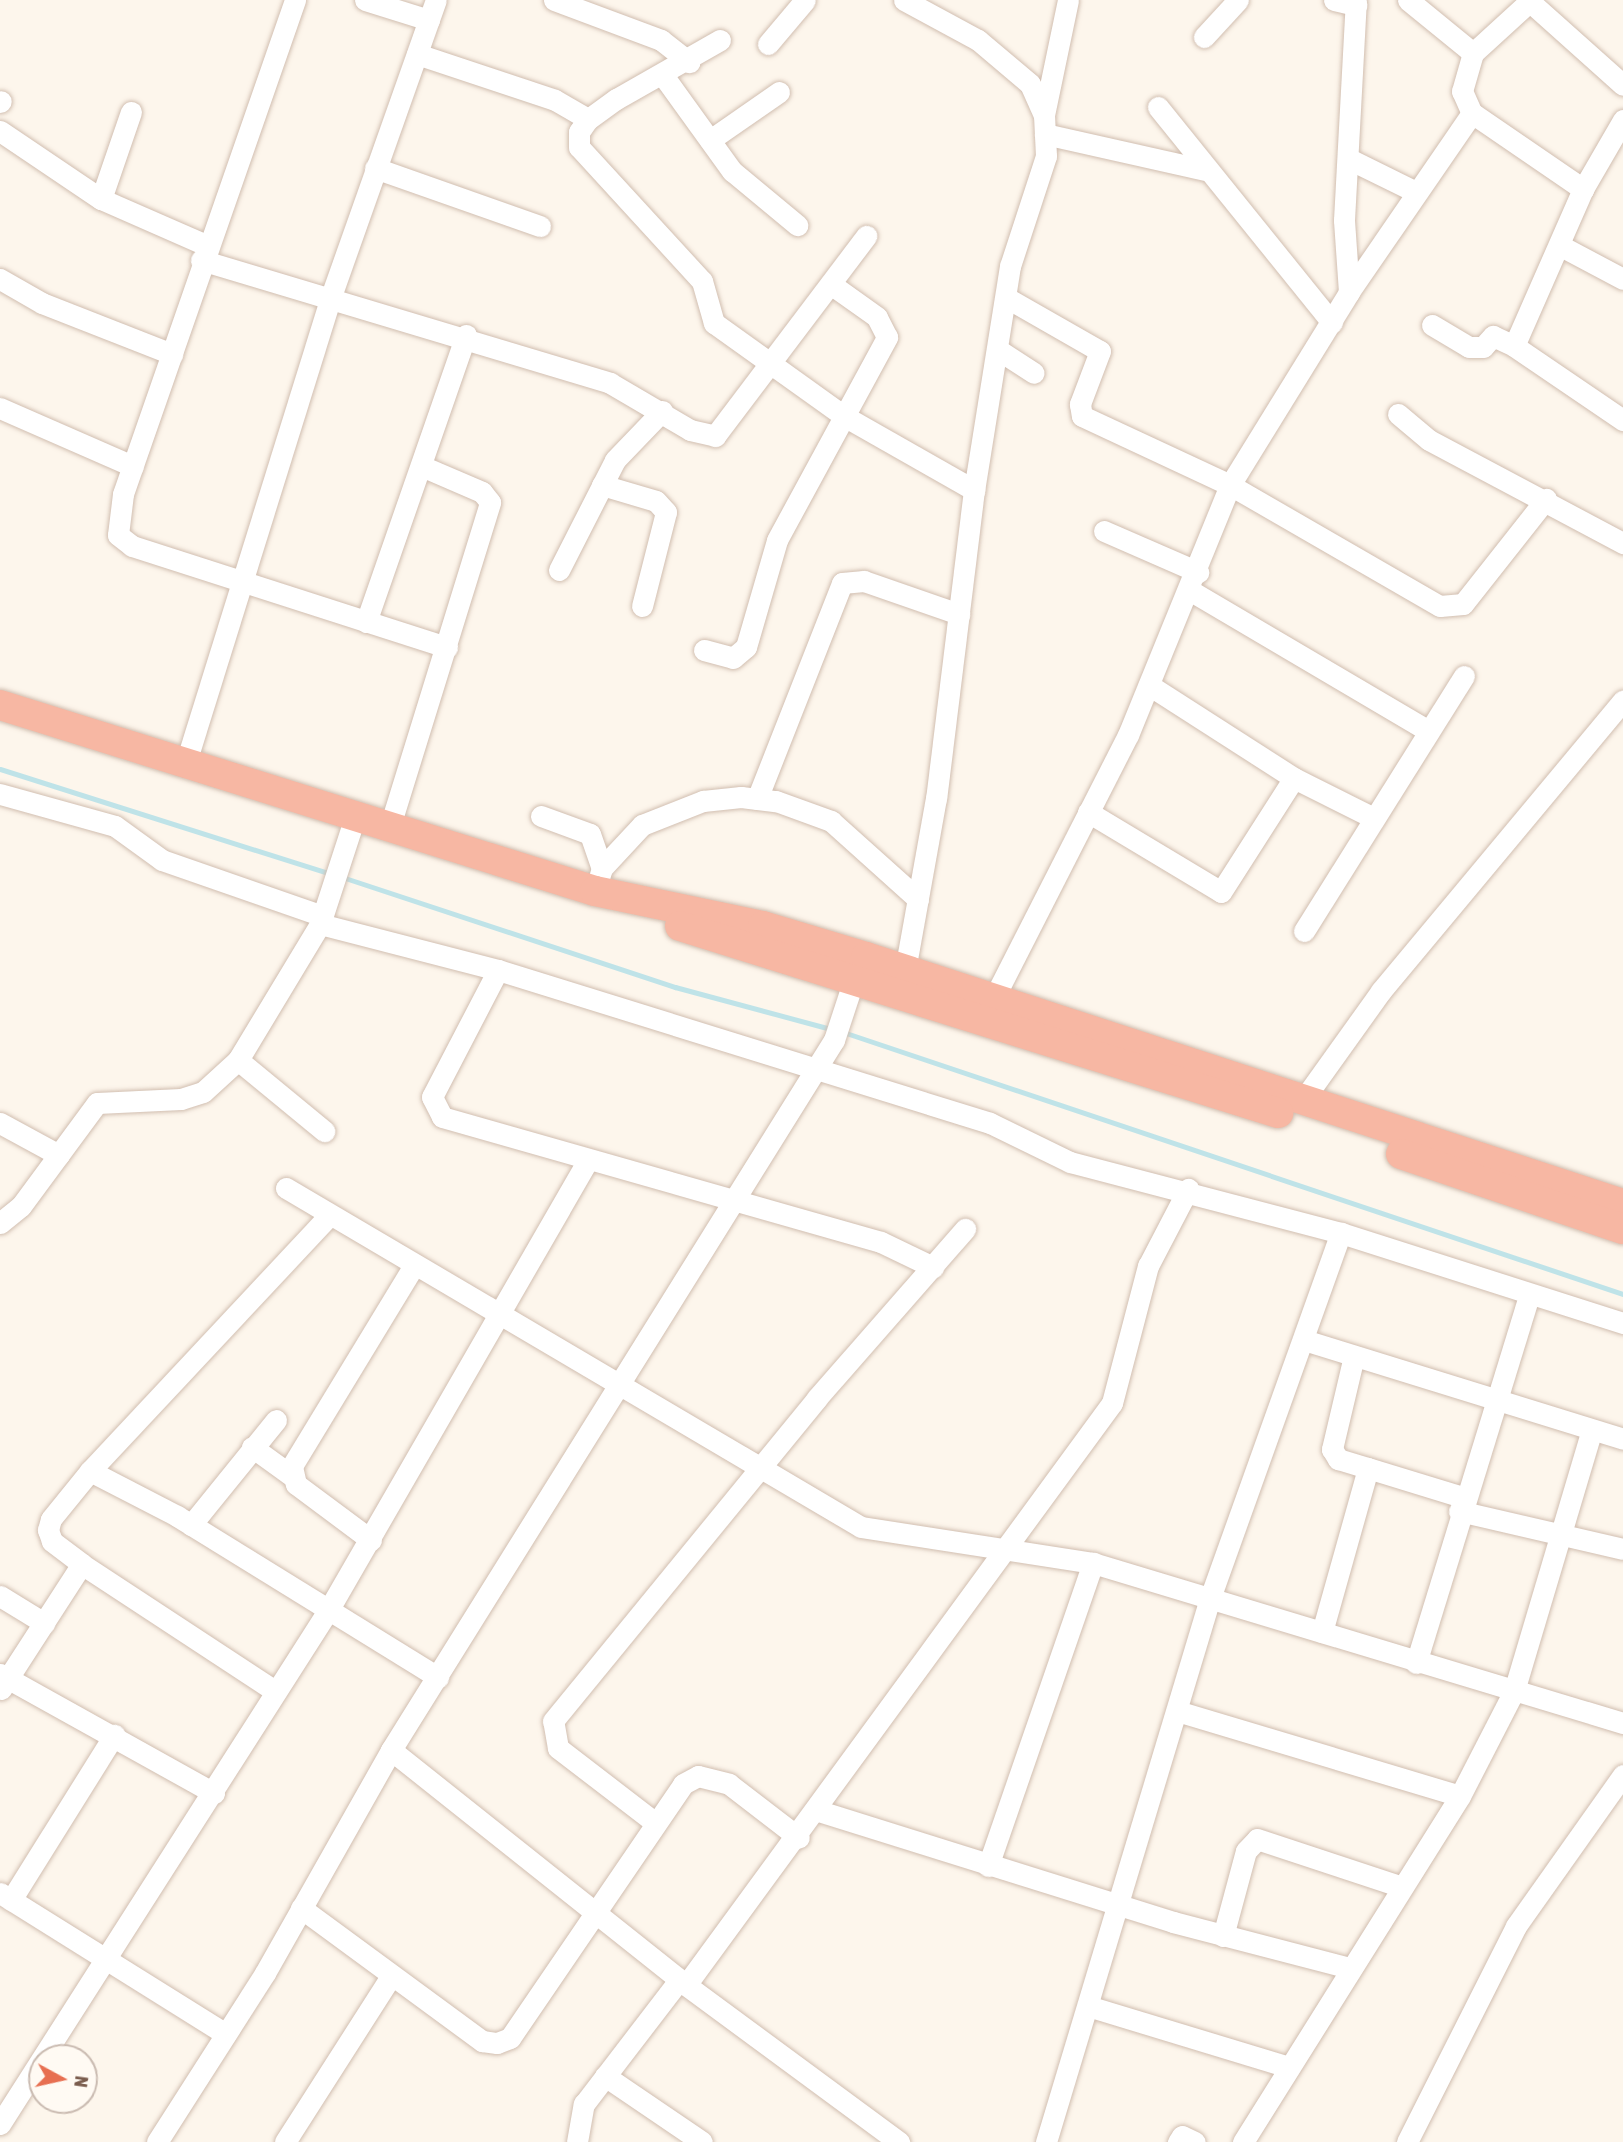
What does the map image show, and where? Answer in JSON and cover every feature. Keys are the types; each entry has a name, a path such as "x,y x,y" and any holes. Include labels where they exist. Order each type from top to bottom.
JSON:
{"highway":[{"path":"0,705 186,762 389,829 599,880 688,929 851,990 1623,1229"},
{"path":"642,904 763,926 995,996 1623,1204"}],"street":[{"path":"295,0 204,252 133,466 118,535 132,547 447,647"},
{"path":"186,762 239,582 330,299 432,10 365,0"},
{"path":"554,0 661,40 689,62"},
{"path":"768,44 805,0"},
{"path":"904,0 978,40 1030,83 1045,124"},
{"path":"905,970 918,899 959,614 974,490 1000,351 1017,238 1046,156 1045,124 1068,0"},
{"path":"1204,37 1238,0"},
{"path":"1334,0 1356,2 1344,220 1349,292"},
{"path":"1408,0 1473,53"},
{"path":"1583,189 1472,113 1462,91 1473,53 1529,1 1623,85"},
{"path":"720,40 689,62 662,74 588,119 579,147 702,281 714,323 844,416 974,490"},
{"path":"417,54 555,100 588,119"},
{"path":"662,74 732,171 797,225"},
{"path":"710,140 779,92"},
{"path":"1158,107 1205,170 1332,323"},
{"path":"101,199 131,112"},
{"path":"995,996 1149,685 1195,581 1230,485 1349,292 1472,113"},
{"path":"1514,346 1583,189 1618,143 1623,120"},
{"path":"1045,124 1205,170"},
{"path":"0,131 101,199 204,252 330,299 466,335 610,383 662,411 690,430 715,436 832,285 866,236"},
{"path":"1349,159 1416,192"},
{"path":"375,169 540,226"},
{"path":"1559,245 1623,279"},
{"path":"0,279 42,303 172,354"},
{"path":"704,650 733,658 746,647 777,540 887,337 877,317 832,285"},
{"path":"1007,298 1100,351 1080,404 1082,416 1230,485 1454,608 1546,499"},
{"path":"1432,325 1469,347 1483,347 1493,336 1514,346 1623,420"},
{"path":"366,622 424,467 466,335"},
{"path":"1000,351 1034,373"},
{"path":"0,408 133,466"},
{"path":"559,570 602,485 629,440 662,411"},
{"path":"1398,414 1429,440 1546,499 1623,543"},
{"path":"389,829 490,502 482,492 424,467"},
{"path":"602,485 656,501 666,512 642,606"},
{"path":"1104,531 1195,581 1429,731"},
{"path":"757,799 842,583 864,581 959,614"},
{"path":"1304,930 1464,676"},
{"path":"1149,685 1294,778 1374,818"},
{"path":"1303,1100 1381,991 1623,701"},
{"path":"1088,812 1221,892 1294,778"},
{"path":"0,794 115,826 162,860 498,970 990,1123 1070,1162 1188,1189 1341,1233 1623,1323"},
{"path":"599,880 642,825 703,801 757,799 831,821 918,899"},
{"path":"541,816 590,834 599,880"},
{"path":"0,1223 22,1206 97,1103 181,1099 203,1092 237,1060 324,913 347,852 355,817"},
{"path":"498,970 432,1097 433,1108 443,1117 891,1245 933,1266"},
{"path":"157,2142 226,2034 391,1749 834,1040 851,990"},
{"path":"237,1060 324,1131"},
{"path":"0,1123 59,1155"},
{"path":"0,2124 330,1609 505,1313 588,1160"},
{"path":"286,1188 414,1265 622,1380 762,1467 873,1531 1011,1548 1093,1563 1416,1663 1623,1723"},
{"path":"575,2137 584,2104 799,1838 1011,1548 1112,1403 1148,1266 1188,1189"},
{"path":"275,1691 82,1564 52,1541 48,1530 90,1471 329,1216"},
{"path":"653,1821 558,1748 553,1721 762,1467 965,1229"},
{"path":"1046,2142 1210,1598 1341,1233"},
{"path":"292,1476 295,1454 414,1265"},
{"path":"1416,1663 1461,1504 1529,1295"},
{"path":"1304,1340 1495,1396 1623,1439"},
{"path":"1354,1356 1332,1449 1338,1459 1461,1504 1623,1549"},
{"path":"191,1525 276,1420"},
{"path":"1243,2142 1349,1968 1460,1796 1514,1691 1592,1430"},
{"path":"252,1447 371,1540"},
{"path":"1322,1632 1368,1468"},
{"path":"90,1471 191,1525 438,1677"},
{"path":"988,1866 1093,1563"},
{"path":"82,1564 2,1681 114,1735 214,1793"},
{"path":"0,1596 44,1623"},
{"path":"1177,1712 1460,1796"},
{"path":"114,1735 6,1897 102,1962 226,2034"},
{"path":"391,1749 683,1982 899,2142"},
{"path":"1407,2142 1516,1926 1623,1774"},
{"path":"301,1908 482,2041 497,2043 510,2038 653,1821 683,1784 713,1776 799,1838"},
{"path":"819,1811 988,1866 1223,1936 1349,1968"},
{"path":"1223,1936 1246,1851 1257,1839 1402,1887"},
{"path":"285,2142 392,1975"},
{"path":"1088,2006 1289,2067"},
{"path":"605,2076 702,2142"},
{"path":"1178,2142 1182,2136 1195,2142"}],"waterway":[{"path":"0,769 332,874"},
{"path":"342,877 675,987 834,1030"},
{"path":"843,1032 1623,1294"}]}
